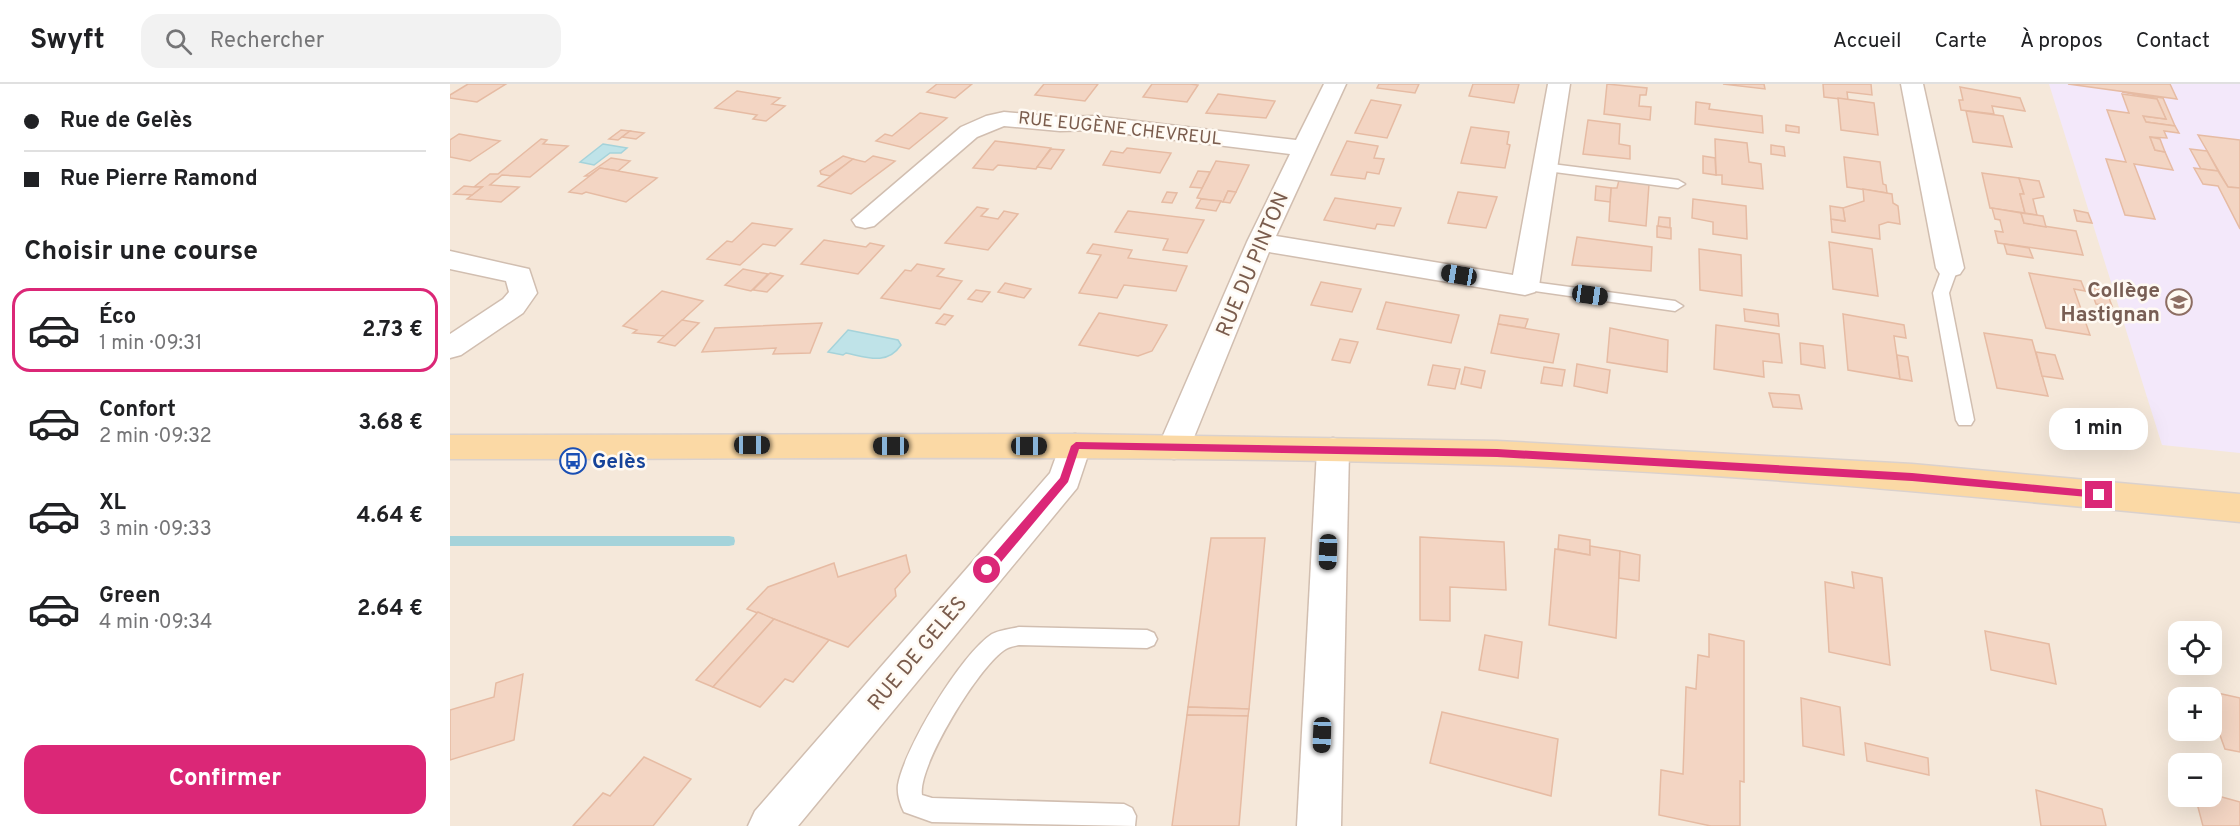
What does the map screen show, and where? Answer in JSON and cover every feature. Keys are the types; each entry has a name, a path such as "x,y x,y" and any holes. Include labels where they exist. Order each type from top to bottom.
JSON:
{"main road":[{"path":"450,447 1076,446 1497,453 1889,476 2240,508"}],"street":[{"name":"RUE DU PINTON","path":"1174,447 1260,242 1302,148 1335,84"},
{"path":"1260,242 1525,286 1559,84"},
{"path":"1912,84 1950,268"},
{"name":"RUE EUGÈNE CHEVREUL","path":"865,220 969,132 987,122 1008,117 1060,124 1094,123 1302,148"},
{"path":"450,260 519,275 523,293 513,306 450,348"},
{"name":"RUE DE GELÈS","path":"770,826 1065,479 1076,446"},
{"path":"1319,826 1333,450"}],"lane":[{"path":"1544,167 1678,184"},
{"path":"1950,268 1941,292 1965,420"},
{"path":"1525,286 1676,306"},
{"path":"1123,826 1124,816 932,810 912,804 909,788 915,764 952,697 1000,640 1019,636 1147,639"}],"shaded area":[{"path":"450,84 2240,84 2240,826 450,826"},
{"name":"Collège Hastignan","path":"2049,84 2240,84 2240,453 2162,445"}],"water":[{"path":"603,144 627,148 621,153 610,153 594,165 580,162"},
{"path":"848,330 898,340 901,345 895,352 883,358 828,352"}],"building":[{"path":"468,84 506,84 477,102 450,98 450,95"},
{"path":"937,84 972,84 955,98 927,92"},
{"path":"1044,84 1098,84 1085,101 1035,95"},
{"path":"1152,84 1198,85 1187,102 1143,97"},
{"path":"1379,84 1419,84 1415,93 1377,88"},
{"path":"1473,84 1519,84 1514,103 1469,96"},
{"path":"1607,84 1647,88 1646,95 1640,95 1639,106 1651,107 1650,120 1604,114"},
{"path":"1723,84 1764,84 1765,89"},
{"path":"1823,84 1871,84 1872,95 1847,92 1848,100 1824,97"},
{"path":"2068,84 2170,84 2177,99"},
{"path":"1960,87 2020,98 2025,111 1992,106 1994,114 1961,110 1959,100 1963,100"},
{"path":"737,91 780,98 772,104 785,106 766,121 753,119 757,115 715,108"},
{"path":"2122,92 2163,98 2175,126 2146,122 2143,116 2166,119 2157,99"},
{"path":"1218,94 1275,101 1266,118 1206,113"},
{"path":"2122,94 2157,99 2166,119 2143,116 2146,122 2175,126 2179,133 2164,131 2167,138 2150,137 2155,150 2165,152 2173,170 2134,164 2155,219 2125,215 2106,159 2126,162 2107,110 2129,113"},
{"path":"1838,98 1874,103 1878,135 1841,130"},
{"path":"1371,100 1401,105 1387,138 1355,133"},
{"path":"1696,102 1710,104 1709,109 1762,116 1763,133 1695,124"},
{"path":"1966,111 2003,116 2012,147 1973,142"},
{"path":"920,113 947,118 909,149 876,141 885,134 892,136"},
{"path":"1588,120 1620,124 1619,144 1630,146 1630,159 1583,154"},
{"path":"1786,125 1799,127 1799,133 1786,131"},
{"path":"1471,127 1509,132 1507,144 1510,145 1505,168 1461,163"},
{"path":"621,130 630,131 618,140 609,139"},
{"path":"630,131 644,133 636,139 622,137"},
{"path":"459,134 500,141 470,161 450,157 450,140"},
{"path":"2198,135 2240,140 2240,188 2228,187"},
{"path":"2150,137 2160,139 2165,152 2155,150"},
{"path":"541,139 547,140 543,144 568,146 530,177 502,175 490,185 519,187 501,202 467,199 482,187 474,187 490,174 498,174"},
{"path":"1715,139 1747,143 1749,162 1761,164 1763,189 1722,184 1722,175 1716,175"},
{"path":"995,141 1051,148 1036,169 998,165 993,170 973,168"},
{"path":"1347,141 1378,146 1374,158 1384,159 1379,174 1367,172 1365,179 1331,175"},
{"path":"1771,145 1784,147 1785,156 1771,154"},
{"path":"1127,148 1171,153 1160,173 1103,165 1111,151 1123,153"},
{"path":"1051,149 1064,150 1051,169 1037,167"},
{"path":"2190,149 2207,151 2218,171 2201,169"},
{"path":"843,156 853,159 830,176 821,174 820,171"},
{"path":"873,156 895,161 851,194 818,186 853,159 865,162"},
{"path":"1703,156 1715,158 1716,175 1703,173"},
{"path":"1844,157 1880,162 1883,184 1886,185 1887,193 1847,187"},
{"path":"611,158 630,161 618,171 600,168 589,176 585,176"},
{"path":"1216,161 1249,165 1236,192 1228,191 1223,202 1197,198"},
{"path":"600,168 657,178 626,202 586,192 582,194 569,192"},
{"path":"2194,168 2218,171 2228,187 2240,188 2240,229 2218,186 2203,184"},
{"path":"1198,171 1210,172 1202,188 1190,187"},
{"path":"1982,173 2019,178 2024,194 2020,194 2025,213 1990,208"},
{"path":"2019,178 2039,181 2044,197 2033,199 2037,215 2025,213 2020,194 2024,194"},
{"path":"1619,180 1649,184 1646,226 1609,221 1611,188 1617,188"},
{"path":"464,186 482,187 472,195 454,194"},
{"path":"1596,186 1611,188 1610,202 1595,200"},
{"path":"1863,189 1892,194 1893,203 1898,206 1900,224 1888,222 1879,225 1880,239 1832,232 1831,219 1845,221 1843,208 1864,201"},
{"path":"1228,191 1236,192 1230,203 1223,202"},
{"path":"1167,192 1177,193 1172,203 1162,202"},
{"path":"1458,192 1497,197 1486,228 1448,223"},
{"path":"1335,198 1401,208 1394,226 1377,224 1375,229 1324,220"},
{"path":"1201,199 1221,201 1216,211 1196,208"},
{"path":"1693,199 1746,206 1747,239 1713,234 1713,222 1692,218"},
{"path":"1830,206 1843,208 1845,221 1831,219"},
{"path":"977,207 988,209 981,216 998,219 1004,211 1018,214 988,250 945,243"},
{"path":"1992,208 2021,213 2024,223 2076,231 2083,255 1998,243 1995,231 2003,232 2000,220 1995,219"},
{"path":"2074,210 2088,213 2092,223 2077,221"},
{"path":"1128,211 1204,220 1187,253 1163,250 1168,239 1115,232"},
{"path":"2021,213 2043,216 2046,227 2024,223"},
{"path":"1659,217 1670,218 1670,228 1658,226"},
{"path":"752,223 792,229 775,246 763,244 740,265 707,259 727,241 732,242"},
{"path":"1657,226 1671,228 1671,239 1657,237"},
{"path":"1577,237 1652,247 1651,271 1572,265"},
{"path":"824,240 866,247 870,243 884,246 858,274 801,264"},
{"path":"1829,242 1872,249 1878,296 1833,289"},
{"path":"1093,244 1132,250 1128,258 1187,266 1176,291 1124,285 1117,298 1079,293 1101,255 1087,253"},
{"path":"2004,244 2029,248 2033,258 2007,254"},
{"path":"1699,249 1741,255 1742,296 1700,290"},
{"path":"917,264 944,269 937,276 962,281 940,309 881,298 905,270 911,271"},
{"path":"743,269 768,274 751,291 725,285"},
{"path":"770,273 783,276 767,292 753,290"},
{"path":"2029,273 2081,281 2085,291 2074,289 2090,335 2046,328"},
{"path":"1321,282 1361,289 1352,312 1311,305"},
{"path":"1005,283 1031,289 1024,298 998,292"},
{"path":"2090,288 2106,290 2112,306 2096,304"},
{"path":"976,290 990,292 982,302 968,299"},
{"path":"662,291 703,301 665,336 633,333 637,330 623,326"},
{"path":"1386,302 1459,315 1451,343 1377,329"},
{"path":"1744,309 1778,314 1779,326 1745,321"},
{"path":"1099,313 1167,325 1152,351 1138,356 1079,345"},
{"path":"944,314 953,316 945,325 936,323"},
{"path":"1843,314 1904,325 1906,338 1894,336 1900,379 1848,370"},
{"path":"1500,315 1528,319 1525,328 1498,324"},
{"path":"682,320 699,323 675,346 658,342"},
{"path":"822,323 810,353 773,354 776,348 702,352 715,328"},
{"path":"1498,324 1559,334 1553,363 1491,353"},
{"path":"1716,325 1779,334 1782,363 1763,361 1764,377 1714,369"},
{"path":"1610,328 1668,340 1667,372 1607,362"},
{"path":"1984,333 2032,340 2048,396 1997,388"},
{"path":"1340,339 1358,342 1350,363 1332,360"},
{"path":"1800,343 1823,346 1825,368 1801,364"},
{"path":"2036,352 2055,355 2063,379 2042,376"},
{"path":"1897,355 1908,357 1912,381 1900,379"},
{"path":"1577,364 1610,370 1607,393 1574,386"},
{"path":"1433,365 1460,369 1455,389 1428,385"},
{"path":"1465,367 1485,371 1481,388 1461,384"},
{"path":"1544,367 1565,370 1562,386 1541,383"},
{"path":"1769,393 1799,395 1802,409 1773,407"},
{"path":"1559,535 1590,540 1590,555 1558,549"},
{"path":"1420,537 1504,542 1506,590 1450,587 1450,621 1420,620"},
{"path":"1211,538 1265,538 1249,709 1188,707"},
{"path":"1590,546 1620,551 1616,638 1549,625 1555,549 1590,555"},
{"path":"1620,551 1640,555 1639,581 1619,578"},
{"path":"906,555 910,572 895,589 896,596 848,647 747,609 768,587 834,563 838,577"},
{"path":"1852,572 1882,578 1890,665 1829,652 1825,582 1854,588"},
{"path":"758,612 774,619 713,687 696,680"},
{"path":"774,619 829,640 793,682 785,679 760,707 713,687"},
{"path":"1985,631 2049,644 2056,684 1991,670"},
{"path":"1709,634 1744,641 1744,782 1740,781 1740,826 1711,826 1659,815 1661,770 1683,774 1686,687 1696,689 1698,655 1709,657"},
{"path":"1485,635 1522,642 1518,678 1479,670"},
{"path":"523,674 514,740 450,760 450,710 494,697 496,683"},
{"path":"2222,694 2240,698 2240,752 2225,749 2222,741"},
{"path":"1801,698 1840,707 1844,755 1803,746"},
{"path":"1188,707 1249,709 1248,716 1187,715"},
{"path":"1442,712 1558,739 1551,796 1430,763"},
{"path":"1187,715 1248,716 1239,826 1172,826"},
{"path":"1865,743 1928,758 1929,775 1867,761"},
{"path":"644,757 691,779 653,826 573,826 603,793 610,796"},
{"path":"2036,790 2102,809 2106,826 2041,826"},
{"path":"2222,797 2240,802 2240,826 2203,826 2198,807 2222,807"}],"waterway":[{"path":"450,541 729,541"}],"place":[{"name":"Collège Hastignan","path":"2179,302"},
{"name":"Gelès","path":"573,461"}],"route":[{"path":"987,570 1065,479 1076,446 1497,453 1912,477 2099,495"}]}
